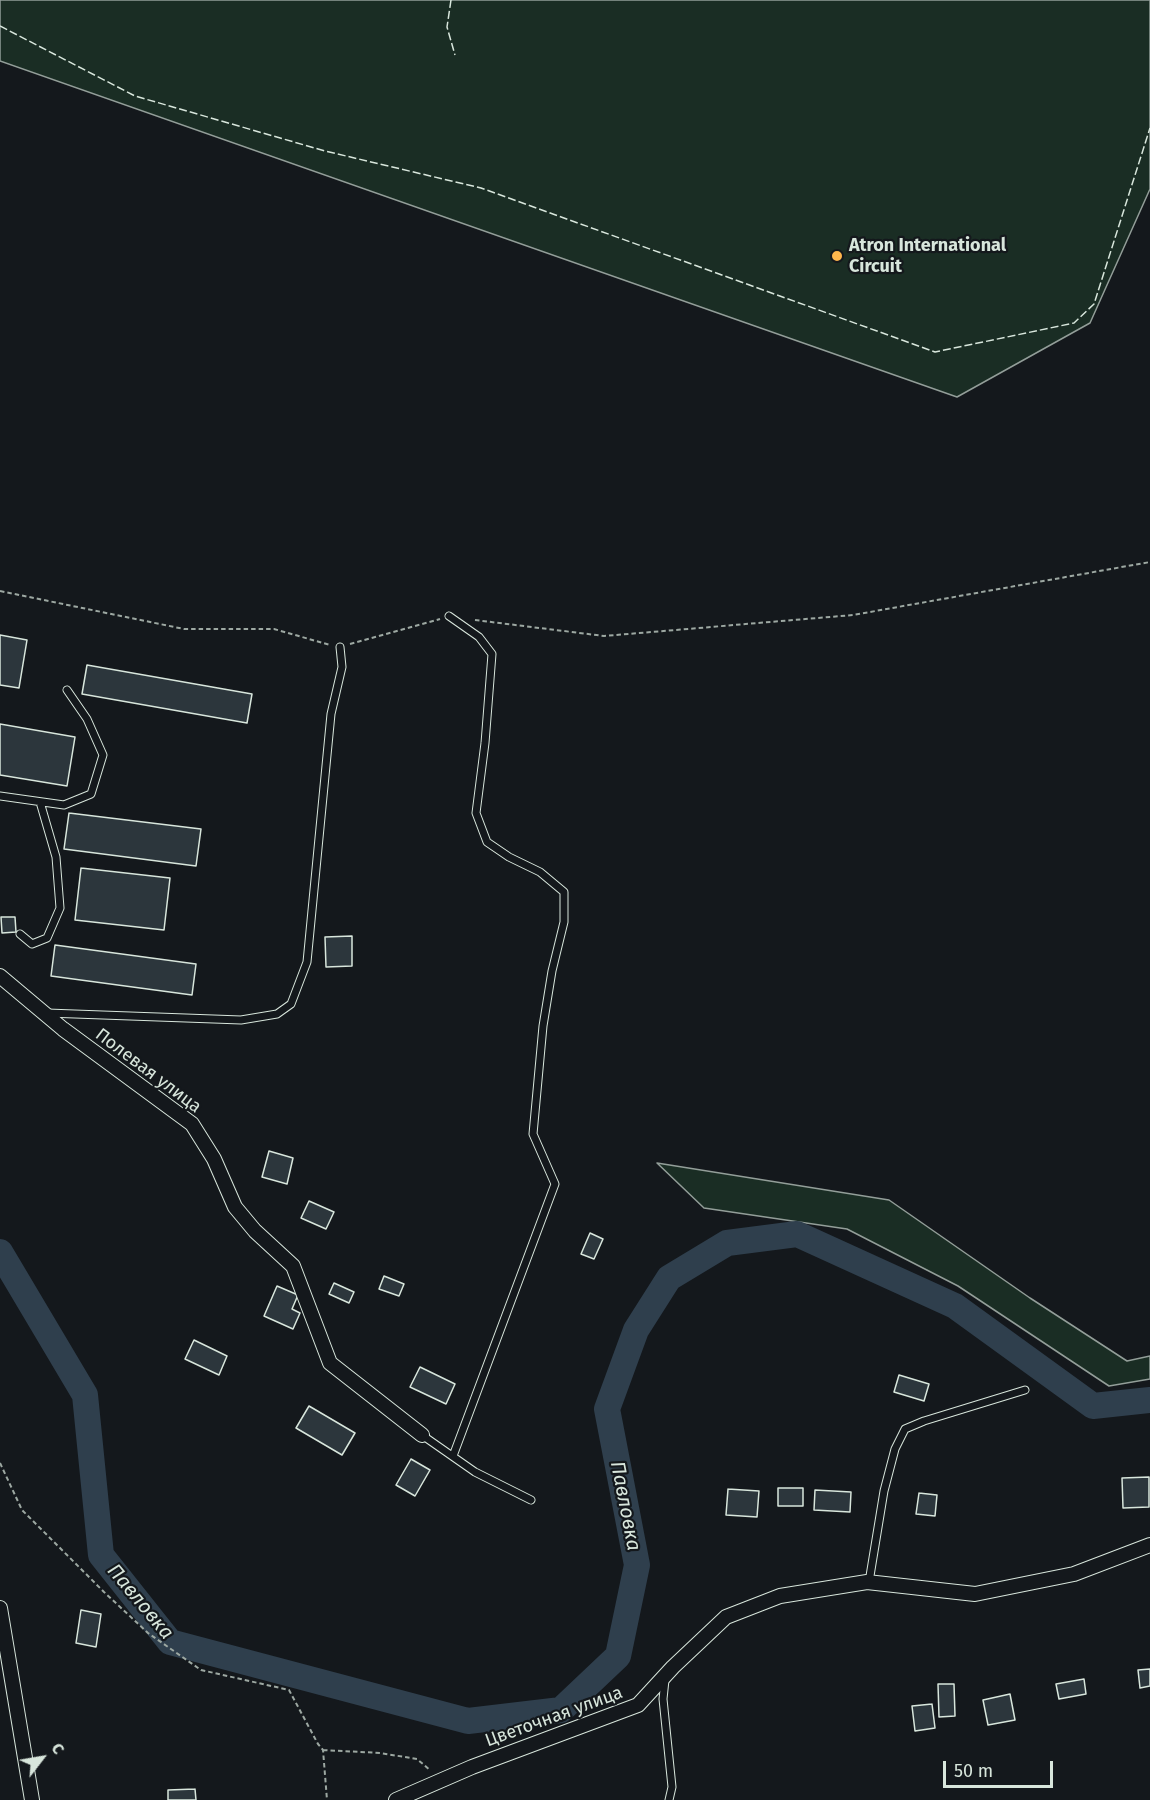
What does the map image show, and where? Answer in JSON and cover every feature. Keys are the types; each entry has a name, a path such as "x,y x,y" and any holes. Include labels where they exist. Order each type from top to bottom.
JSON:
{"street":[{"name":"Полевая улица","path":"0,976 44,1013 192,1124 214,1159 235,1207 255,1231 293,1266 330,1363 422,1435"},
{"name":"Цветочная улица","path":"396,1800 472,1767 638,1705 726,1617 780,1596 869,1582 975,1594 1074,1574 1150,1545"},
{"path":"0,1608 32,1800"}],"lane":[{"path":"449,616 479,637 492,654 485,743 476,813 486,842 509,857 540,872 564,892 564,922 552,971 543,1026 533,1134 555,1184 453,1456"},
{"path":"44,1013 241,1020 277,1014 291,1004 307,962 331,714 342,667 340,647"},
{"path":"0,796 64,805 91,794 103,754 87,719 67,690"},
{"path":"20,934 32,944 47,938 60,908 56,857 40,802"},
{"path":"869,1582 884,1491 895,1449 905,1429 1025,1390"},
{"path":"422,1435 475,1472 531,1500"},
{"path":"665,1676 663,1699 672,1787 669,1800"}],"path":[{"path":"0,591 184,629 274,630 340,647 449,616 604,636 854,615 1150,562"},
{"path":"0,1463 22,1510 148,1633 201,1670 289,1690 323,1750 327,1800"},
{"path":"323,1750 380,1753 417,1759 442,1780"}],"green space":[{"name":"Atron International Circuit","path":"0,0 1150,0 1150,189 1090,323 957,397 0,61"},
{"path":"657,1163 889,1200 1030,1298 1127,1361 1150,1356 1150,1379 1109,1386 958,1286 847,1229 704,1208"}],"building":[{"path":"0,635 27,640 19,688 0,685"},
{"path":"87,665 252,694 247,723 82,694"},
{"path":"0,724 75,737 67,786 0,775"},
{"path":"69,813 201,829 196,866 64,849"},
{"path":"81,868 170,878 164,930 75,920"},
{"path":"1,917 15,917 16,932 2,933"},
{"path":"352,936 352,966 326,967 325,937"},
{"path":"55,945 196,964 192,995 51,976"},
{"path":"269,1151 293,1158 287,1184 262,1177"},
{"path":"309,1201 334,1212 326,1229 301,1218"},
{"path":"590,1233 603,1239 594,1259 581,1254"},
{"path":"384,1276 404,1284 399,1296 379,1289"},
{"path":"334,1283 354,1292 349,1303 329,1294"},
{"path":"277,1286 298,1295 292,1309 300,1313 293,1329 264,1316"},
{"path":"194,1340 227,1356 219,1375 185,1359"},
{"path":"420,1367 455,1384 446,1404 410,1387"},
{"path":"899,1375 929,1384 924,1401 894,1392"},
{"path":"309,1406 355,1433 342,1455 296,1428"},
{"path":"411,1459 430,1470 415,1496 396,1485"},
{"path":"1149,1477 1149,1507 1123,1508 1122,1478"},
{"path":"778,1488 803,1488 803,1506 778,1506"},
{"path":"728,1489 759,1491 757,1517 726,1515"},
{"path":"815,1490 851,1492 850,1512 814,1510"},
{"path":"919,1493 937,1495 935,1516 916,1514"},
{"path":"81,1610 101,1614 96,1647 76,1643"},
{"path":"1150,1669 1150,1686 1140,1688 1138,1670"},
{"path":"1084,1679 1086,1694 1059,1699 1056,1684"},
{"path":"938,1684 954,1684 955,1716 939,1717"},
{"path":"1010,1694 1015,1720 988,1725 983,1700"},
{"path":"932,1704 935,1728 915,1731 912,1706"},
{"path":"195,1789 196,1800 168,1800 168,1790"}],"waterway":[{"name":"Павловка","path":"0,1252 85,1395 101,1555 170,1642 468,1721 561,1710 618,1656 637,1565 607,1409 636,1330 669,1278 727,1243 797,1234 955,1306 1093,1406 1150,1400"}],"fence":[{"path":"451,0 447,27 455,55"},
{"path":"0,26 135,96 325,151 481,188 935,352 1074,323 1094,304 1150,128"}],"place":[{"name":"Atron International Circuit","path":"837,256"}]}
